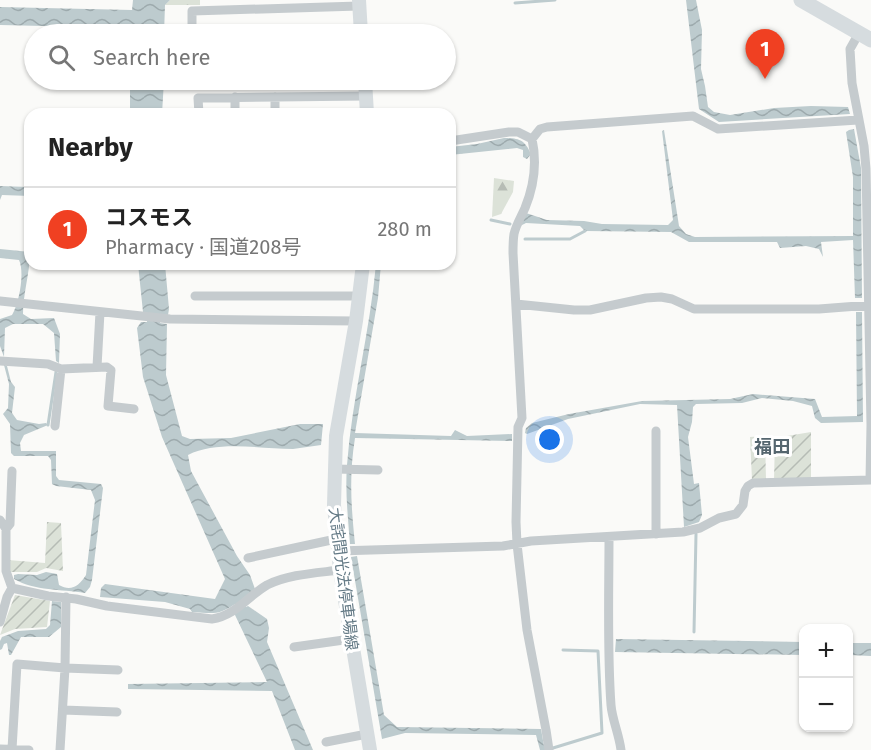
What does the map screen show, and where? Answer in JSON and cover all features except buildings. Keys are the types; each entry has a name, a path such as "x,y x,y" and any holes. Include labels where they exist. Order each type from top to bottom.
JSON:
{"highway":[{"path":"801,0 865,36"}],"main road":[{"path":"359,3 361,24"},
{"path":"366,90 367,108"},
{"name":"大詫間光法停車場線","path":"362,270 337,430 344,470 334,505 340,570 370,750"}],"street":[{"path":"192,24 192,11 231,5 359,3"},
{"path":"248,558 337,545 503,546 531,541 683,532 736,514 743,505 745,491 753,483 870,480 870,305 866,169 852,83 850,49 865,36"},
{"path":"199,108 198,98 366,96"},
{"path":"235,97 235,108"},
{"path":"275,97 275,108"},
{"path":"532,139 540,129 547,127 693,116 718,129 858,120"},
{"path":"456,140 509,132 518,132 532,139"},
{"path":"532,139 535,166 525,208 514,235 522,418 518,427 516,522 527,630 549,750"},
{"path":"195,296 360,296"},
{"path":"516,304 590,310 661,297 672,299 694,309 819,309 870,305"},
{"path":"0,302 195,320 356,321"},
{"path":"97,367 100,312"},
{"path":"0,361 48,364 61,369 107,367 111,370 108,406 134,409"},
{"path":"55,426 61,369"},
{"path":"656,431 656,534"},
{"path":"344,470 378,471"},
{"path":"6,529 10,524 12,471"},
{"path":"0,520 6,529 6,571 12,588"},
{"path":"609,537 611,708 621,750"},
{"path":"12,588 107,606 212,619 223,617 237,609 267,586 280,580 340,570"},
{"path":"0,622 3,597 12,588"},
{"path":"60,750 66,597"},
{"path":"294,647 351,639"},
{"path":"12,749 17,664 118,670"},
{"path":"63,710 117,712"},
{"path":"326,742 367,734"},
{"path":"0,749 29,750"}],"green space":[{"path":"170,0 200,0 200,5 165,5"},
{"path":"494,178 514,181 513,192 501,214 492,217"},
{"path":"811,432 811,478 774,480 775,438"},
{"path":"765,436 766,480 752,480 750,437"},
{"path":"47,522 61,523 63,571 46,568 37,572 10,572 8,560 45,563"},
{"path":"15,595 50,601 47,627 15,629 0,635"}],"water":[{"path":"133,0 170,0 165,5 164,24 0,25 0,7 132,10"},
{"path":"686,0 696,0 702,30 701,69 708,107 714,112 730,115 774,108 811,106 848,107 850,114 719,122 699,109"},
{"path":"130,90 163,90 162,108 130,108"},
{"path":"854,129 861,168 862,298 855,298 853,240 821,242 823,257 819,249 806,246 780,248 777,242 689,242 671,232 585,231 580,226 526,223 520,226 526,213 547,220 668,225 673,220 662,131 664,130 679,226 686,234 695,237 853,236 853,177 846,132"},
{"path":"504,138 514,139 521,141 531,154 527,159 523,157 523,150 517,148 456,154 456,146"},
{"path":"0,186 24,187 24,196 2,195 0,200"},
{"path":"0,249 24,251 24,270 29,270 23,314 31,319 54,318 60,334 59,363 56,361 54,333 43,324 13,324 5,328 4,357 0,346 0,319 12,315 15,310 19,296 21,266 19,260 0,258"},
{"path":"139,270 166,270 169,309 168,315 160,314 160,323 167,324 166,375 182,436 190,439 231,438 300,424 323,424 321,445 293,449 239,446 212,448 188,455 191,471 237,556 250,575 255,589 241,600 246,607 248,606 267,619 269,628 267,642 313,750 295,750 272,691 128,689 128,684 267,682 235,615 235,604 219,612 205,613 192,612 190,609 165,602 100,597 101,588 105,584 215,599 225,579 162,437 143,377 137,328 141,322 147,322 148,313 143,312"},
{"path":"375,270 380,270 378,298 355,433 451,436 455,430 467,436 512,434 512,441 355,438 351,491 355,544 350,544 347,495 349,440"},
{"path":"856,312 862,312 863,422 821,423 815,418 812,406 793,401 762,398 742,403 696,404 693,407 688,437 694,484 699,483 702,515 699,522 684,527 677,405 640,404 568,419 525,433 526,428 532,423 642,401 730,399 753,394 815,399 822,417 857,416"},
{"path":"4,365 7,366 11,382 15,387 12,413 17,420 48,425 24,435 20,443 21,451 56,451 56,476 59,480 101,484 103,488 92,580 85,593 39,588 14,579 14,575 18,574 37,575 46,572 57,574 59,585 63,587 71,588 81,582 86,575 95,500 91,490 52,484 51,460 48,456 14,456 11,453 10,424 3,414 8,408 9,384"},
{"path":"357,556 384,715 397,727 541,729 546,750 540,750 536,735 405,733 382,739 351,557"},
{"path":"52,601 61,602 61,627 49,637 21,637 11,655 9,655 7,643 0,650 2,637 18,631 46,629 50,625"},
{"path":"616,639 799,642 799,655 615,652"},
{"path":"853,643 871,643 871,656 853,655"}],"waterway":[{"path":"515,3 555,0"},
{"path":"491,220 510,224"},
{"path":"525,239 570,239 585,231"},
{"path":"48,425 56,372"},
{"path":"694,632 696,534"},
{"path":"553,748 602,733 598,651 563,650"}],"place":[{"name":"コスモス","path":"765,79"}],"district":[{"name":"福田","path":"772,447"}]}
